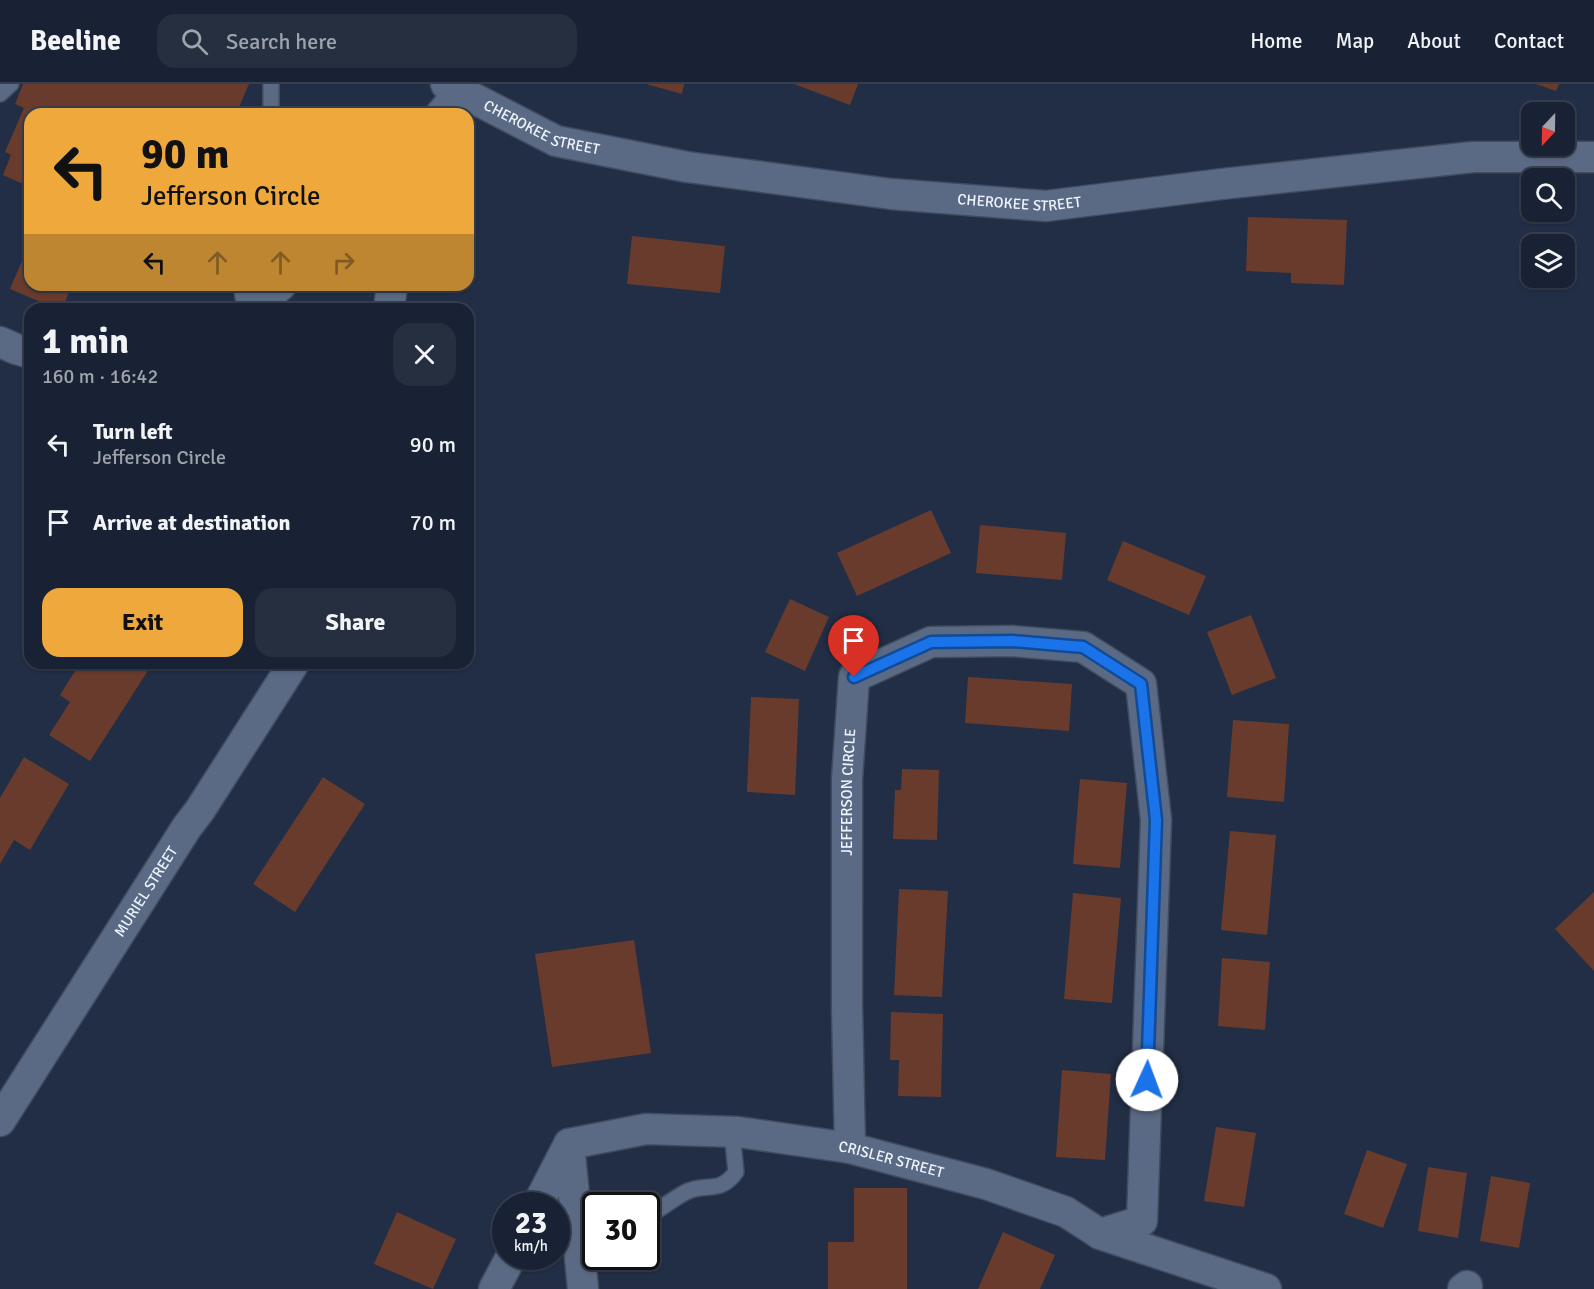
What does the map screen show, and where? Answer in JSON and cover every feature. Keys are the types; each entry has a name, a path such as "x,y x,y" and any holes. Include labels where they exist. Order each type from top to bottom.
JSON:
{"street":[{"path":"444,108 453,88"},
{"name":"CHEROKEE STREET","path":"453,88 556,141 676,165 891,194 1046,206 1473,157 1594,157"},
{"path":"261,303 274,291"},
{"path":"0,342 24,351"},
{"name":"JEFFERSON CIRCLE","path":"850,1148 847,1007 847,779 854,677 931,642 1012,641 1083,647 1141,684 1156,820 1142,1221 1100,1234"},
{"name":"MURIEL STREET","path":"0,1121 290,669"},
{"name":"CRISLER STREET","path":"569,1144 646,1129 732,1131 850,1148 986,1184 1066,1212 1100,1234 1266,1289"},
{"path":"544,1192 569,1144"},
{"path":"569,1144 582,1220"},
{"path":"494,1289 504,1270"},
{"path":"583,1289 586,1270"}],"lane":[{"path":"0,94 11,84"},
{"path":"271,84 271,108"},
{"path":"660,1209 687,1192 714,1188 729,1181 736,1172 732,1131"}],"building":[{"path":"23,84 249,84 239,108 24,108 15,104"},
{"path":"646,84 684,84 682,94"},
{"path":"794,84 858,84 850,105"},
{"path":"1536,84 1559,84 1556,91"},
{"path":"24,108 24,184 3,175 11,155 5,152"},
{"path":"1248,217 1347,220 1344,285 1291,283 1291,273 1246,271"},
{"path":"632,236 725,246 720,293 627,284"},
{"path":"24,256 24,291 70,291 64,303 43,303 10,289"},
{"path":"931,510 951,553 857,596 837,553"},
{"path":"980,525 1066,533 1062,580 976,573"},
{"path":"1123,541 1206,576 1189,615 1107,580"},
{"path":"790,599 829,617 805,671 765,652"},
{"path":"1251,615 1276,678 1232,695 1207,632"},
{"path":"76,669 149,669 90,761 49,735 70,702 60,695"},
{"path":"968,677 1072,684 1069,731 965,723"},
{"path":"751,697 799,699 795,795 747,792"},
{"path":"1233,720 1289,724 1284,802 1227,797"},
{"path":"24,757 69,784 30,850 14,840 0,864 0,798"},
{"path":"902,769 939,770 937,840 893,839 895,790 901,790"},
{"path":"323,777 365,804 295,912 253,884"},
{"path":"1080,779 1127,783 1120,868 1073,864"},
{"path":"1230,831 1276,835 1267,935 1221,930"},
{"path":"899,889 948,891 942,997 894,995"},
{"path":"1594,892 1594,971 1555,929"},
{"path":"1073,893 1121,898 1112,1003 1064,999"},
{"path":"634,940 651,1053 552,1067 535,954"},
{"path":"1222,958 1270,962 1265,1030 1218,1026"},
{"path":"891,1012 943,1014 941,1097 898,1096 899,1060 890,1060"},
{"path":"1062,1070 1111,1074 1105,1160 1056,1157"},
{"path":"1216,1127 1256,1133 1244,1207 1204,1201"},
{"path":"1367,1150 1407,1164 1383,1228 1344,1214"},
{"path":"1428,1167 1467,1173 1458,1238 1418,1231"},
{"path":"1491,1176 1530,1183 1519,1248 1480,1241"},
{"path":"854,1188 907,1188 907,1289 828,1289 828,1242 854,1242"},
{"path":"397,1212 456,1239 433,1289 374,1264"},
{"path":"1003,1232 1055,1255 1040,1289 978,1289"}],"route":[{"path":"854,677 931,642 1012,641 1083,647 1141,684 1156,820 1147,1080"}]}
